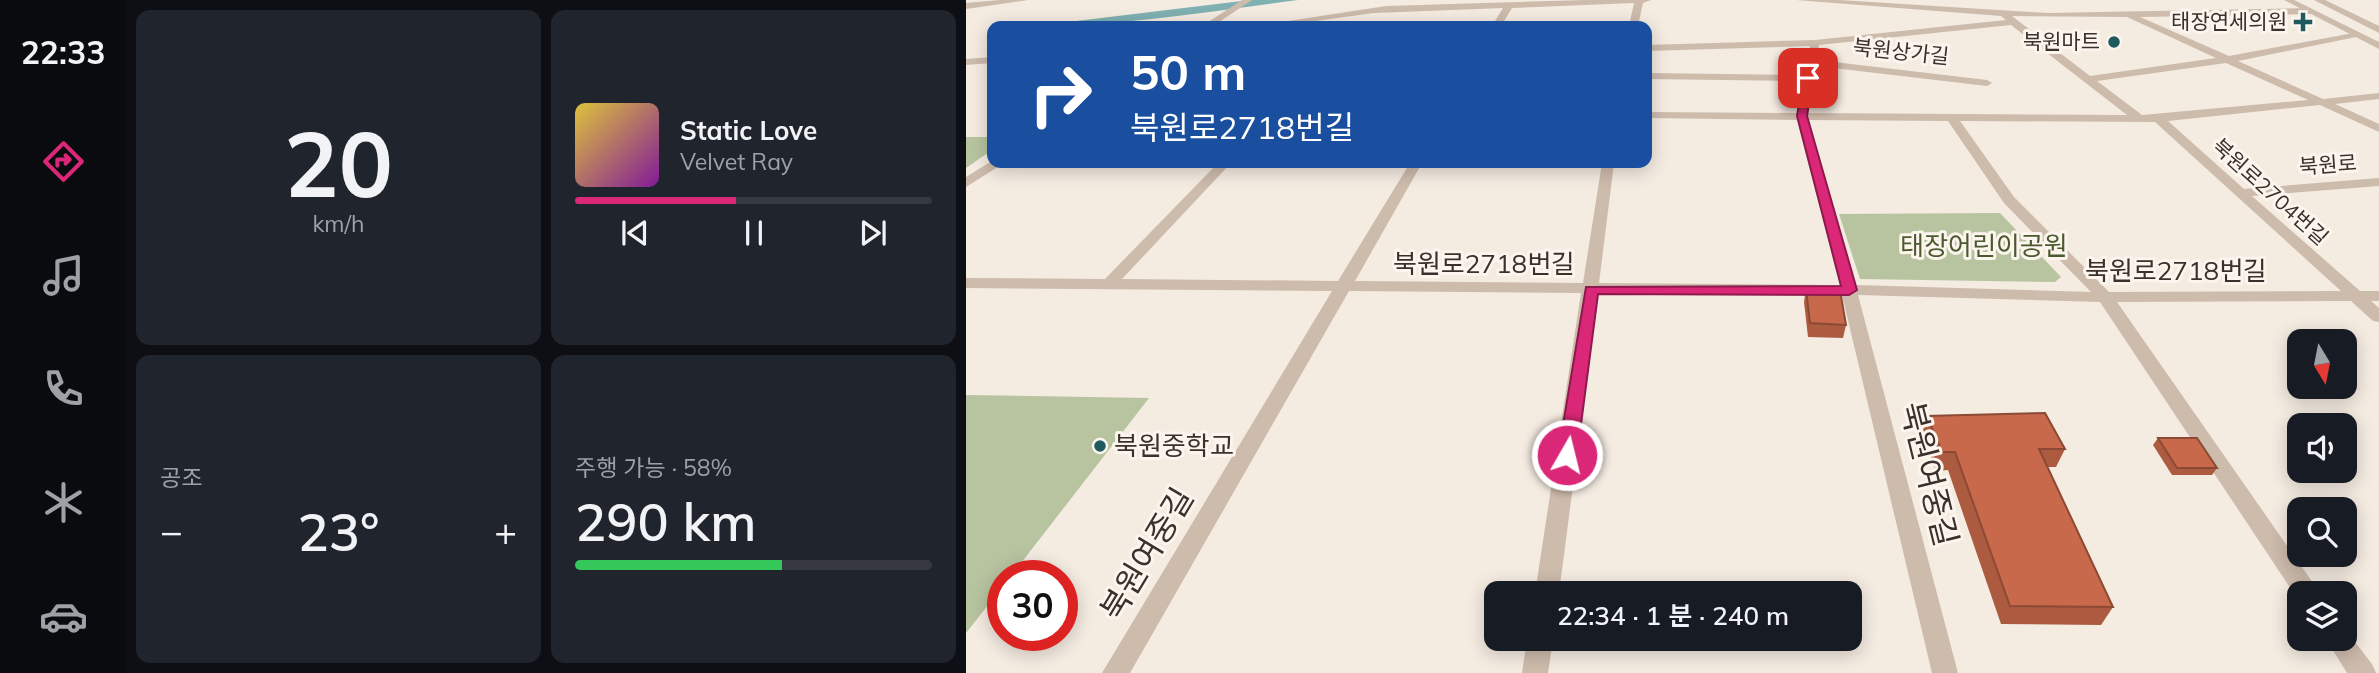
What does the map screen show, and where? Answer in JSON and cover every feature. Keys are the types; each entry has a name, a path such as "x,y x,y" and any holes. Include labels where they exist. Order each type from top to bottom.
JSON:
{"street":[{"path":"966,6 1024,0"},
{"path":"1214,21 1248,0"},
{"path":"1299,21 1456,0"},
{"path":"1635,21 1639,0"},
{"path":"1365,21 1376,11 1647,0"},
{"name":"북원상가길","path":"1800,0 2006,15 2048,12 2125,14 2310,11"},
{"path":"2288,0 2379,46"},
{"path":"2318,0 2379,30"},
{"path":"1500,21 1509,5"},
{"name":"북원상가길","path":"2125,14 2324,102"},
{"path":"2006,15 2139,119"},
{"name":"북원상가길","path":"1652,48 1815,43 2015,22"},
{"path":"2089,79 2232,60 2356,34"},
{"name":"북원상가길","path":"1802,116 1815,43"},
{"path":"966,62 987,60"},
{"name":"북원상가길","path":"1811,62 1987,83"},
{"path":"1652,76 1808,78"},
{"name":"북원로2704번길","path":"1652,115 2158,119 2379,96"},
{"path":"2324,102 2379,128"},
{"path":"1802,116 1849,290"},
{"path":"1953,119 2009,200 2105,297 2300,581"},
{"name":"북원로2704번길","path":"2158,119 2355,295"},
{"path":"966,183 990,168"},
{"path":"1108,285 1220,168"},
{"path":"1342,288 1413,168"},
{"path":"1549,581 1607,168"},
{"name":"북원로","path":"2239,193 2379,182"},
{"name":"북원로2718번길","path":"966,283 1849,290 2105,297 2379,296"},
{"name":"북원여중길","path":"1115,673 1342,288"},
{"name":"북원여중길","path":"1849,290 1945,673"},
{"path":"2355,295 2379,317"},
{"path":"1535,673 1538,651"},
{"path":"2347,651 2363,673"}],"green space":[{"path":"966,137 987,137 987,153 966,168"},
{"name":"태장어린이공원","path":"2000,213 2061,277 2055,282 1860,279 1839,214"},
{"path":"966,395 1149,398 1023,560 987,560 987,606 966,633"}],"water":[{"path":"1250,0 1298,0 1134,21 1076,21"}],"building":[{"path":"1806,289 1840,290 1846,325 1810,323"},
{"path":"2045,413 2065,449 2039,449 2113,607 2010,606 1955,452 1942,452 1927,416"},
{"path":"2158,438 2197,438 2217,468 2177,468"}],"place":[{"name":"태장연세의원","path":"2303,22"},
{"name":"북원마트","path":"2114,42"},
{"name":"북원중학교","path":"1100,446"}],"route":[{"path":"1567,455 1592,290 1849,290 1802,116 1808,78"}]}
